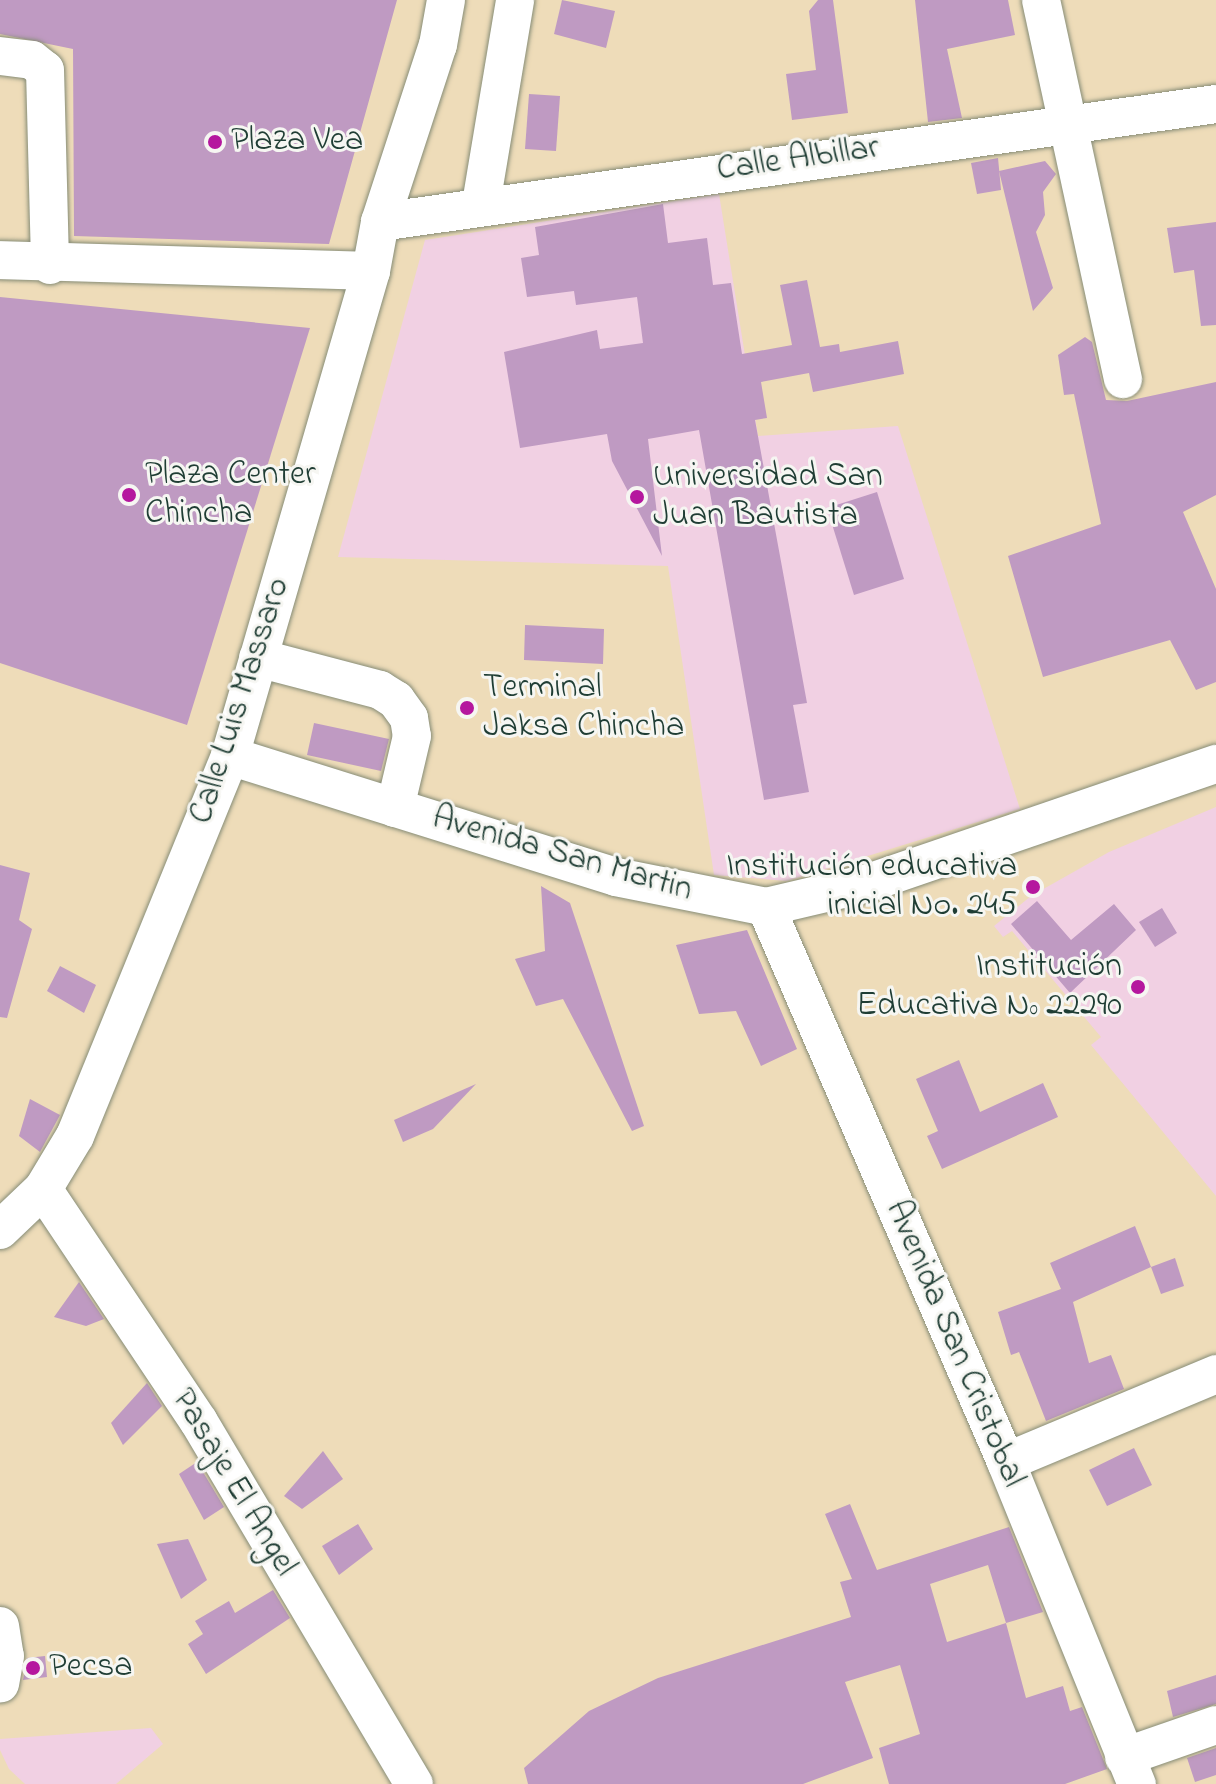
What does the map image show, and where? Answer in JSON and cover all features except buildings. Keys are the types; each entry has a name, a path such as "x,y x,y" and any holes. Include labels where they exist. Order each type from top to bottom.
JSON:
{"street":[{"name":"Calle Luis Massaro","path":"0,1230 43,1189 75,1136 230,756 371,271 380,222 438,45 446,0"},
{"path":"481,204 515,0"},
{"path":"1041,0 1123,379"},
{"path":"0,56 19,56 45,70 50,265"},
{"name":"Calle Albillar","path":"380,222 481,204 1216,104"},
{"path":"0,260 50,265 371,271"},
{"path":"258,658 380,690 396,700 409,718 412,736 395,808"},
{"name":"Avenida San Martin","path":"230,756 616,877 766,907 868,883 1216,764"},
{"name":"Avenida San Cristobal","path":"766,907 1006,1462 1131,1770"},
{"name":"Pasaje El Angel","path":"43,1189 199,1422 414,1784"},
{"path":"1006,1462 1216,1374"},
{"path":"0,1626 5,1656 0,1684"},
{"path":"1131,1770 1216,1725"}],"shaded area":[{"name":"Universidad San Juan Bautista","path":"719,194 758,436 898,426 1020,809 787,881 714,875 668,566 338,557 425,240"},
{"name":"Institución Educativa Nº 22290","path":"1216,807 1216,1196 1091,1045 1101,1037 1012,931 1003,937 994,926 1031,896 1109,852"},
{"path":"151,1728 163,1744 116,1784 25,1784 9,1769 0,1750 0,1739"}],"place":[{"name":"Plaza Vea","path":"215,142"},
{"name":"Plaza Center Chincha","path":"129,495"},
{"name":"Universidad San Juan Bautista","path":"637,497"},
{"name":"Terminal Jaksa Chincha","path":"467,708"},
{"name":"Institución educativa inicial No. 245","path":"1033,887"},
{"name":"Institución Educativa Nº 22290","path":"1138,987"},
{"name":"Pecsa","path":"33,1668"}]}
